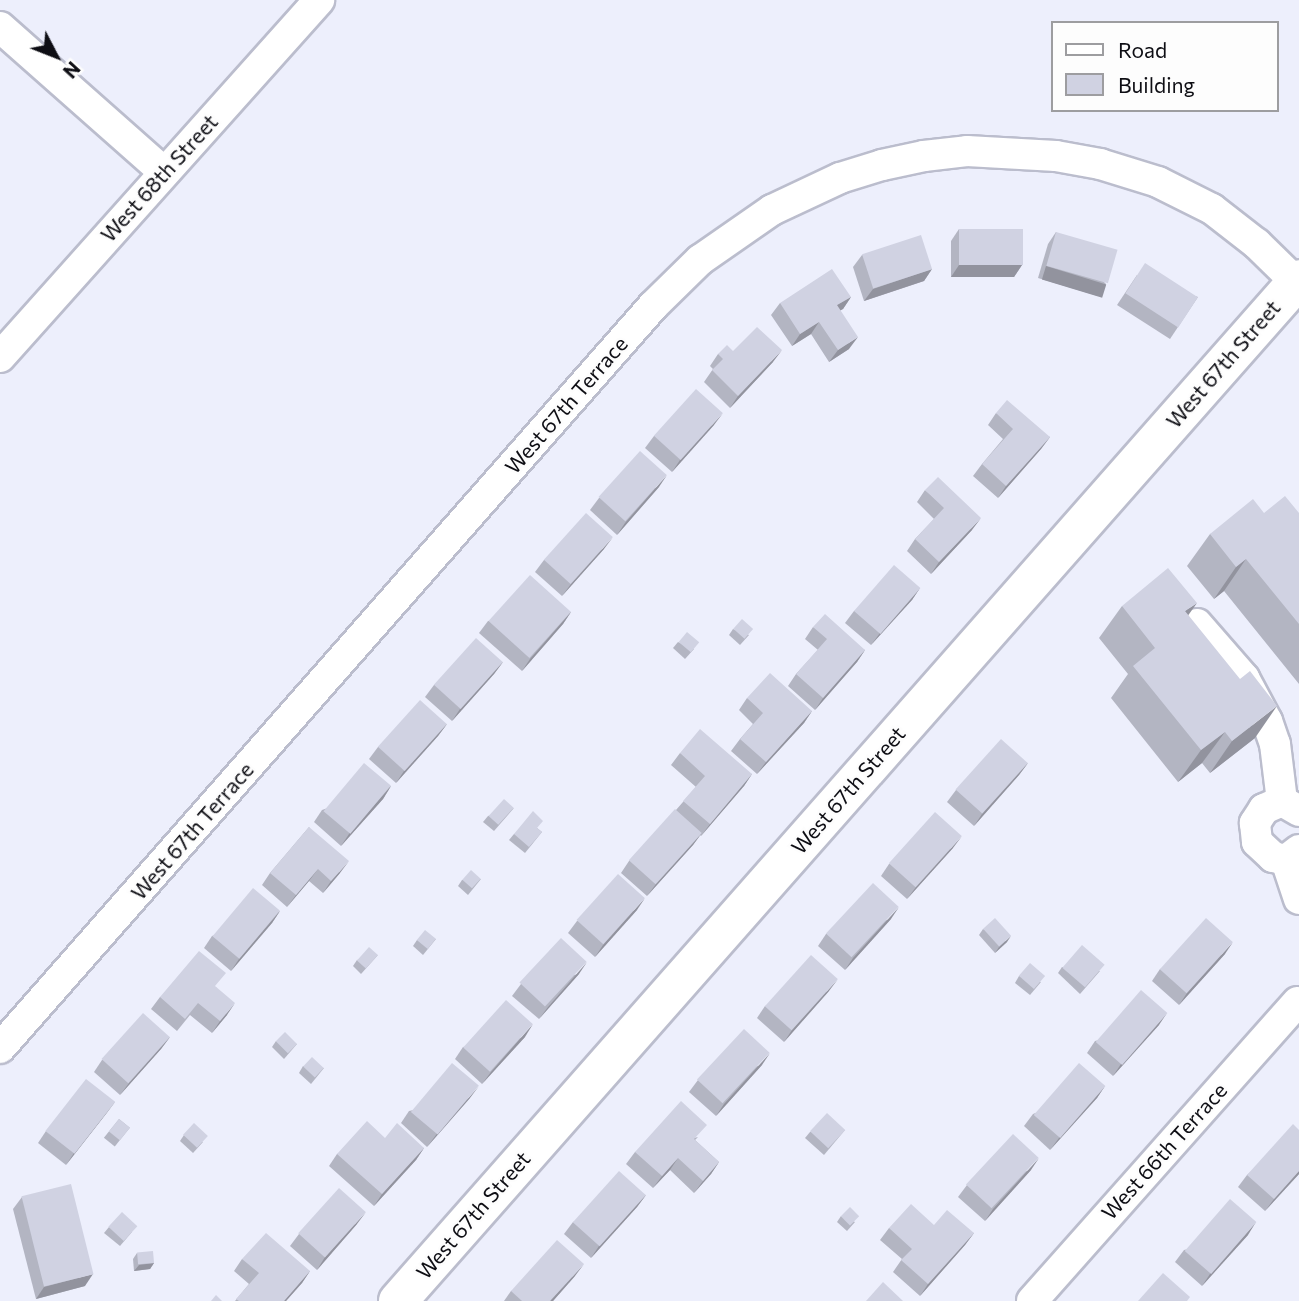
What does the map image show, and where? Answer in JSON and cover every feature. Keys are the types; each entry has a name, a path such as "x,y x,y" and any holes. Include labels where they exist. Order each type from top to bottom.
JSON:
{"street":[{"name":"West 68th Street","path":"0,357 319,0"},
{"path":"0,27 164,172"},
{"name":"West 67th Terrace","path":"0,1048 653,306 700,260 772,210 841,178 882,164 924,156 967,152 1056,156 1100,164 1158,182 1212,209 1298,280"},
{"name":"West 67th Street","path":"407,1298 1298,280"},
{"path":"1197,624 1244,678 1267,722 1290,806 1264,809 1255,824 1257,842 1273,857 1292,855 1299,899"},
{"name":"West 66th Terrace","path":"1032,1301 1297,1002"}],"building":[{"path":"959,229 1023,229 1023,265 959,265"},
{"path":"1056,232 1118,250 1108,283 1046,266"},
{"path":"921,235 932,269 873,288 862,254"},
{"path":"1145,263 1198,297 1178,328 1125,293"},
{"path":"832,269 851,297 837,305 858,337 838,350 819,322 800,334 780,303"},
{"path":"757,327 782,350 738,396 712,370 723,359 718,354 727,345 733,351"},
{"path":"696,389 723,413 681,460 654,436"},
{"path":"1007,400 1050,437 1006,486 982,464 1013,429 996,413"},
{"path":"640,451 667,475 625,521 599,497"},
{"path":"938,477 981,518 939,562 915,539 944,508 925,490"},
{"path":"1285,496 1299,513 1299,624 1246,559 1236,567 1210,534 1253,499 1264,513"},
{"path":"586,513 613,537 571,584 544,560"},
{"path":"894,565 920,588 880,634 854,611"},
{"path":"1168,568 1197,603 1185,611 1240,679 1250,671 1277,706 1232,741 1225,732 1201,750 1133,666 1155,648 1122,606"},
{"path":"530,575 571,612 529,658 489,621"},
{"path":"825,614 865,650 823,698 796,674 827,639 813,627"},
{"path":"742,619 753,629 744,639 733,629"},
{"path":"687,632 699,642 691,652 679,642"},
{"path":"476,638 503,662 461,709 434,685"},
{"path":"770,673 812,711 766,762 740,739 763,713 747,698"},
{"path":"420,700 447,724 405,771 378,747"},
{"path":"700,729 752,774 710,824 683,801 705,776 680,753"},
{"path":"1001,739 1028,763 982,814 955,790"},
{"path":"364,763 391,785 350,834 324,811"},
{"path":"504,799 514,808 498,825 489,816"},
{"path":"675,809 702,833 656,884 629,860"},
{"path":"533,811 543,821 537,828 542,832 529,847 514,834"},
{"path":"935,812 962,836 916,887 889,863"},
{"path":"309,827 349,861 331,881 318,869 296,895 270,873"},
{"path":"471,870 481,879 472,888 462,880"},
{"path":"618,874 645,898 603,944 577,920"},
{"path":"873,883 899,907 852,957 826,933"},
{"path":"253,888 280,910 239,959 213,936"},
{"path":"995,918 1011,936 999,947 983,929"},
{"path":"1206,918 1233,942 1187,993 1160,969"},
{"path":"425,930 436,939 428,949 417,940"},
{"path":"561,938 587,962 545,1006 519,983"},
{"path":"1082,945 1105,965 1085,987 1062,968"},
{"path":"369,947 378,955 366,968 357,960"},
{"path":"199,951 226,973 215,986 235,1003 220,1021 198,1003 185,1019 160,997"},
{"path":"811,955 838,979 792,1030 765,1006"},
{"path":"1030,963 1045,976 1034,989 1019,976"},
{"path":"1141,990 1167,1013 1122,1065 1096,1042"},
{"path":"506,1000 533,1024 490,1072 463,1048"},
{"path":"143,1013 170,1037 128,1083 102,1059"},
{"path":"744,1029 770,1053 723,1103 697,1079"},
{"path":"285,1032 297,1044 288,1053 276,1041"},
{"path":"312,1057 324,1068 315,1077 303,1067"},
{"path":"452,1063 479,1085 438,1135 411,1112"},
{"path":"1079,1063 1105,1086 1060,1138 1034,1115"},
{"path":"86,1079 115,1102 75,1154 45,1131"},
{"path":"681,1101 707,1125 694,1139 719,1162 703,1181 678,1158 662,1176 635,1152"},
{"path":"827,1113 845,1130 828,1148 810,1131"},
{"path":"119,1119 130,1128 120,1140 109,1131"},
{"path":"367,1121 385,1138 397,1123 424,1148 382,1194 337,1154"},
{"path":"194,1123 208,1136 197,1148 183,1135"},
{"path":"1293,1124 1299,1130 1299,1171 1274,1199 1247,1175"},
{"path":"1013,1134 1039,1158 992,1208 966,1184"},
{"path":"619,1171 646,1195 600,1246 573,1222"},
{"path":"71,1184 93,1274 44,1287 22,1196"},
{"path":"339,1188 366,1212 325,1257 298,1233"},
{"path":"1230,1199 1256,1222 1211,1274 1185,1251"},
{"path":"911,1204 934,1225 947,1210 974,1233 928,1284 901,1260 912,1249 889,1228"},
{"path":"850,1207 859,1216 850,1225 841,1216"},
{"path":"122,1212 137,1226 124,1241 108,1227"},
{"path":"266,1233 310,1271 284,1301 239,1301 236,1299 259,1273 242,1259"},
{"path":"557,1240 584,1264 550,1301 522,1301 511,1291"},
{"path":"153,1251 154,1263 138,1264 137,1252"},
{"path":"1163,1273 1190,1297 1187,1301 1138,1301"},
{"path":"883,1282 903,1301 866,1301"},
{"path":"216,1295 222,1301 211,1301"}]}
